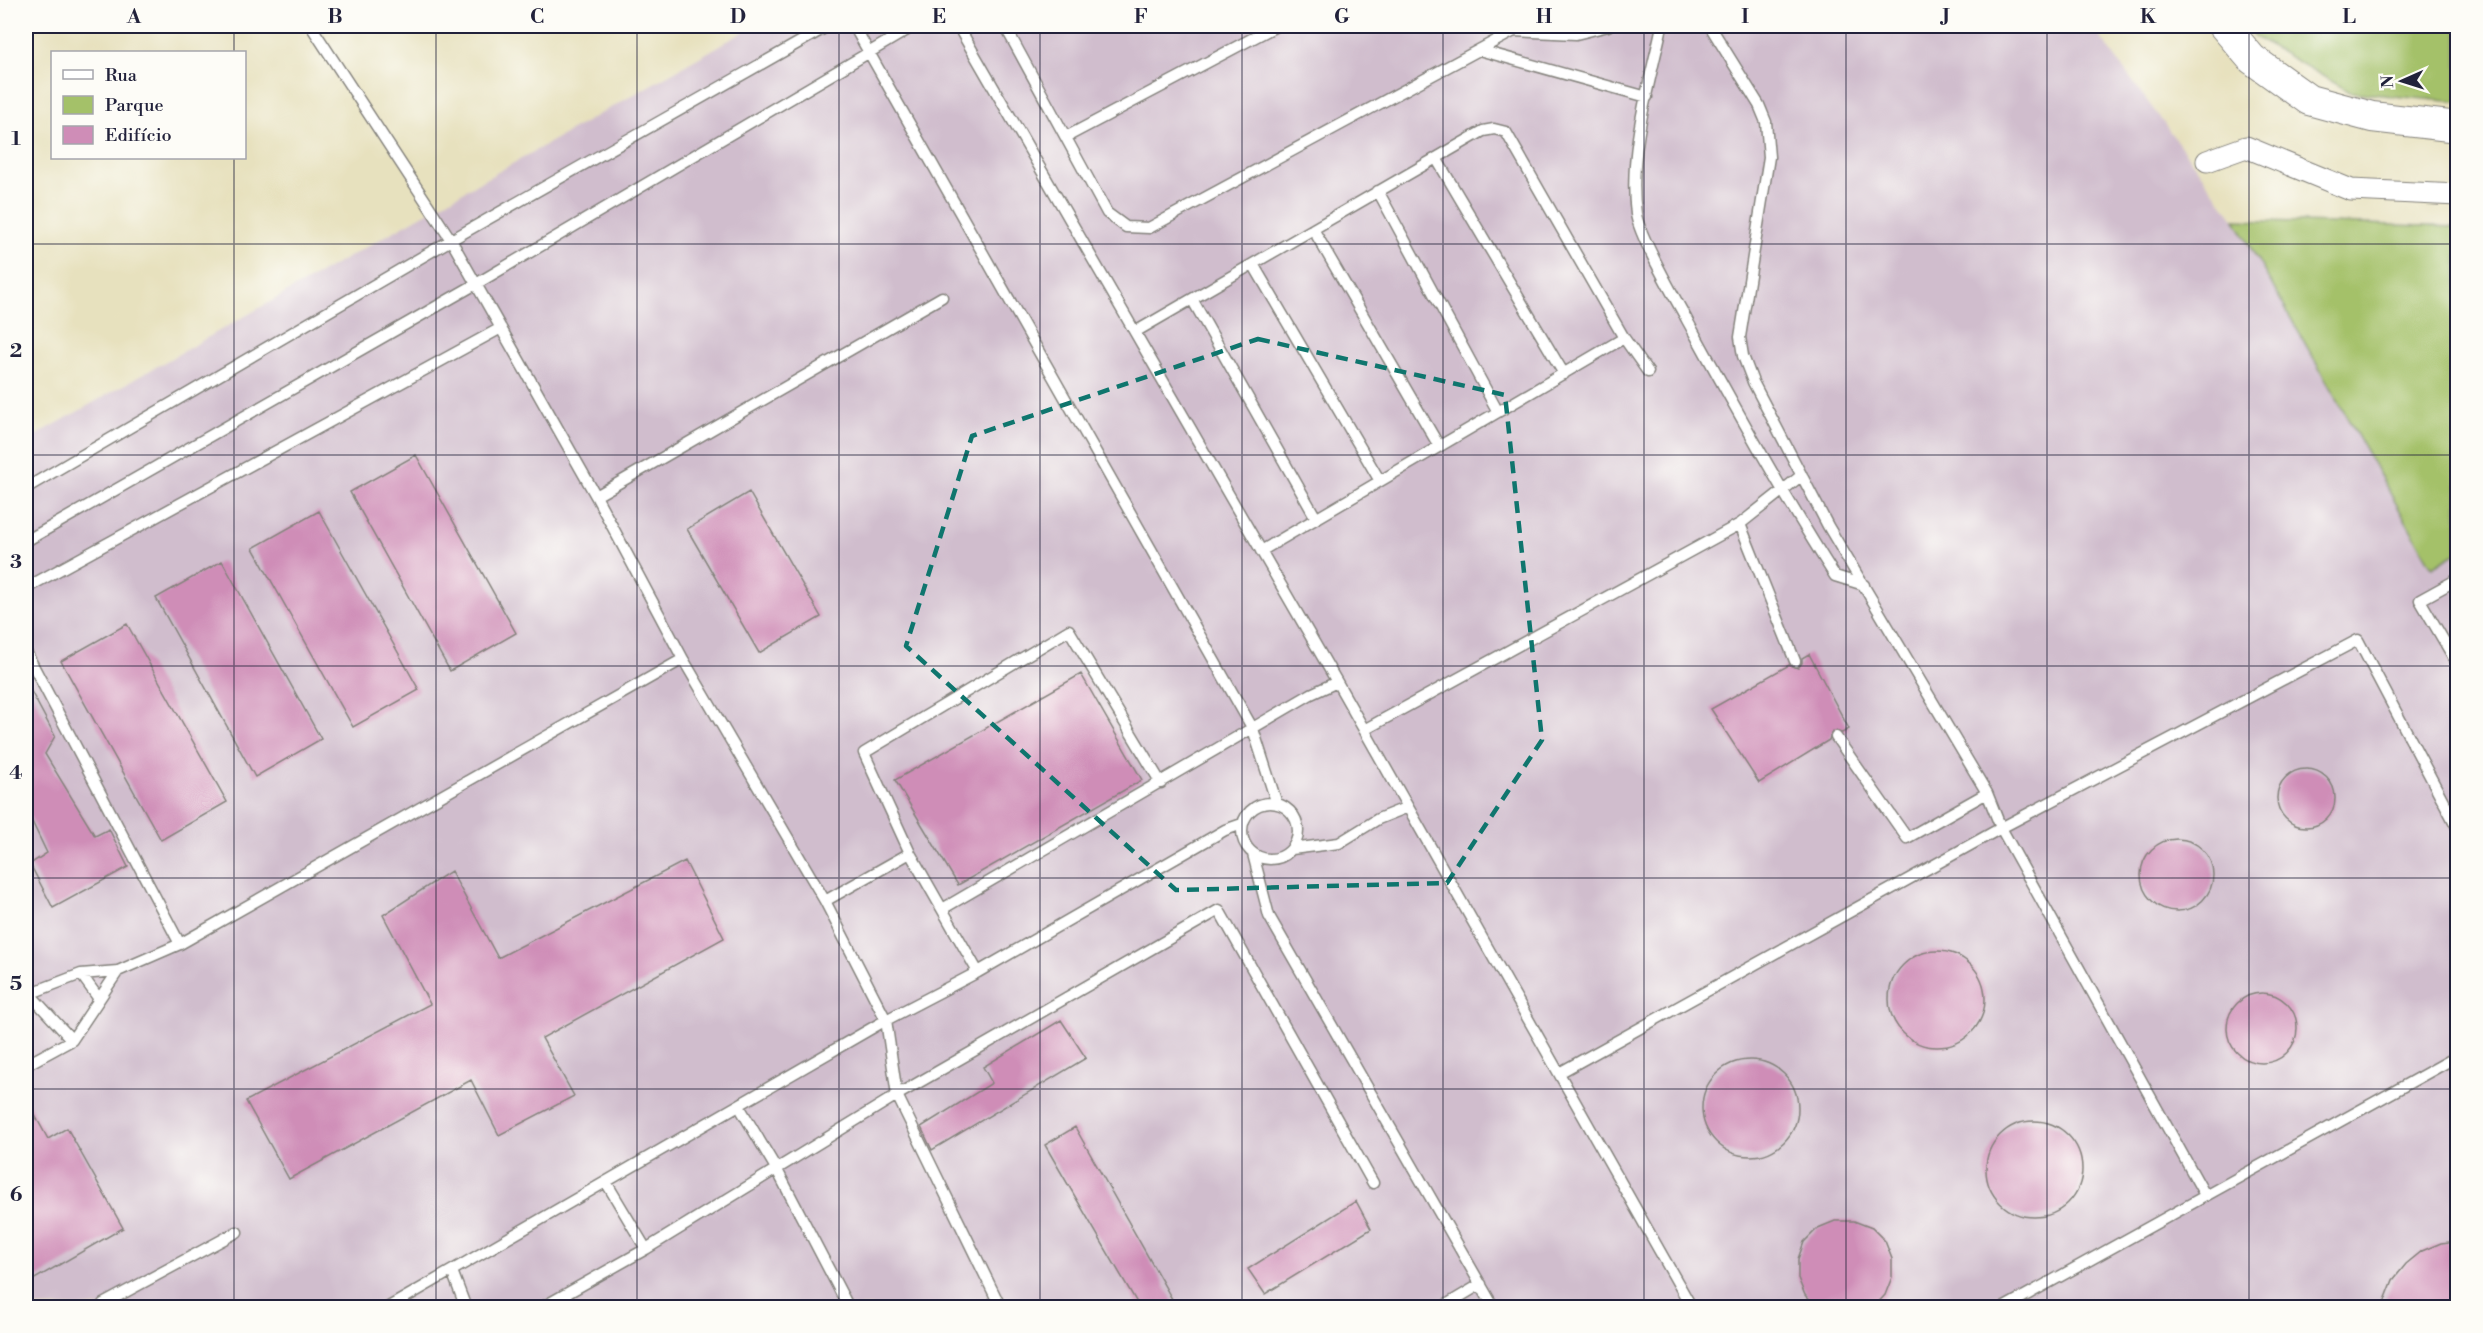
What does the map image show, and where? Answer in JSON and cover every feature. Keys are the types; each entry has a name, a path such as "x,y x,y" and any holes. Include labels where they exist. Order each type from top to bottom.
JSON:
{"main road":[{"path":"2224,26 2252,59 2309,100 2372,117 2457,127"}],"street":[{"path":"2207,160 2246,147 2351,190 2457,195"}],"lane":[{"path":"311,26 451,240 596,496 683,659 825,901 886,1020 897,1095 1000,1308"},
{"path":"26,488 451,240 828,26"},
{"path":"854,26 1253,729 1277,804"},
{"path":"26,541 476,284 869,50 914,26"},
{"path":"958,26 1337,682 1692,1308"},
{"path":"1005,26 1107,213 1126,227 1149,228 1479,50 1514,28 1576,34 1608,26"},
{"path":"1066,137 1276,26"},
{"path":"1662,26 1633,182 1636,218 1670,288 1781,491 1835,576 1864,585"},
{"path":"1710,26 1759,105 1766,122 1769,157 1740,337 1743,356 1753,382 1864,585 1987,793 2001,828 2205,1195"},
{"path":"1479,50 1647,97"},
{"path":"1135,332 1483,131 1494,129 1506,132 1624,338 1648,372"},
{"path":"1436,158 1564,374"},
{"path":"1378,191 1498,412"},
{"path":"1313,229 1439,446"},
{"path":"1253,264 1380,481"},
{"path":"596,496 942,297"},
{"path":"1192,299 1316,518"},
{"path":"26,588 501,328"},
{"path":"1261,551 1624,338"},
{"path":"1364,730 1740,524 1802,475"},
{"path":"1740,524 1795,661"},
{"path":"2457,579 2420,600 2457,665"},
{"path":"978,972 944,908 910,853 864,753 1069,630 1161,783"},
{"path":"1559,1073 2001,828 2358,640 2457,829"},
{"path":"26,652 180,944"},
{"path":"72,1040 26,993 81,974 118,970 180,944 683,659"},
{"path":"944,908 1277,716 1311,694 1337,682"},
{"path":"1836,736 1907,838 1987,793"},
{"path":"1266,803 1277,804 1287,808 1294,817 1297,838 1292,849 1284,856 1263,859 1253,854 1245,846 1242,824 1247,814 1256,807 1266,803"},
{"path":"1292,849 1339,843 1378,819 1408,807"},
{"path":"387,1308 886,1020 978,972 1226,830 1242,824"},
{"path":"825,901 910,853"},
{"path":"1253,854 1269,916 1494,1308"},
{"path":"541,1308 646,1249 897,1095 1219,910 1373,1183"},
{"path":"26,1065 72,1040 118,970"},
{"path":"81,974 99,999"},
{"path":"2003,1308 2457,1056"},
{"path":"739,1106 777,1170 849,1308"},
{"path":"606,1182 646,1249"},
{"path":"103,1304 237,1232"},
{"path":"452,1270 466,1308"},
{"path":"1441,1308 1481,1284"}],"highlighted area":[{"path":"1258,339 1505,395 1542,740 1447,883 1176,890 906,646 972,436"}],"shaded area":[{"path":"754,26 2092,26 2235,220 2457,226 2457,1307 26,1307 26,441"}],"green space":[{"path":"2246,26 2457,26 2457,102 2350,92 2257,38"},
{"path":"2235,220 2457,227 2457,552 2432,567"}],"building":[{"path":"416,455 516,633 450,671 350,492"},
{"path":"749,492 821,617 759,653 687,529"},
{"path":"319,511 419,690 353,727 253,548"},
{"path":"222,561 321,739 255,777 156,598"},
{"path":"127,624 227,802 161,840 61,661"},
{"path":"1809,654 1849,729 1842,733 1832,731 1829,740 1759,783 1711,709 1789,665 1798,668 1802,663 1802,658"},
{"path":"1081,674 1142,780 958,885 895,780"},
{"path":"26,682 55,736 45,754 95,836 109,829 128,867 53,908 30,864 47,853 26,809"},
{"path":"2300,769 2312,769 2327,777 2335,792 2335,804 2327,819 2312,827 2300,827 2285,819 2277,804 2277,792 2285,777"},
{"path":"2184,839 2203,849 2211,861 2213,875 2211,889 2203,901 2191,909 2170,911 2151,901 2143,889 2141,868 2151,849 2163,841"},
{"path":"685,861 724,938 542,1038 574,1096 499,1135 471,1080 289,1179 246,1101 430,1004 383,915 451,871 498,958"},
{"path":"1937,951 1955,955 1971,965 1981,981 1985,999 1981,1017 1971,1033 1955,1043 1937,1047 1919,1043 1903,1033 1893,1017 1889,999 1893,981 1903,965 1919,955"},
{"path":"2262,993 2275,996 2287,1003 2294,1015 2297,1028 2294,1041 2287,1053 2275,1060 2262,1063 2249,1060 2237,1053 2230,1041 2227,1028 2230,1015 2237,1003 2249,996"},
{"path":"1061,1020 1086,1058 932,1150 921,1127 992,1083 983,1067"},
{"path":"1750,1060 1768,1064 1784,1074 1794,1090 1798,1108 1794,1126 1784,1142 1768,1152 1750,1156 1732,1152 1716,1142 1706,1126 1702,1108 1706,1090 1716,1074 1732,1064"},
{"path":"26,1099 48,1139 67,1128 123,1228 26,1284"},
{"path":"2034,1121 2052,1125 2068,1135 2078,1151 2082,1169 2078,1187 2068,1203 2052,1213 2034,1217 2016,1213 2000,1203 1990,1187 1986,1169 1990,1151 2000,1135 2016,1125"},
{"path":"1075,1127 1177,1308 1140,1308 1045,1145"},
{"path":"1356,1201 1371,1229 1265,1294 1248,1269"},
{"path":"1835,1221 1854,1221 1872,1228 1885,1241 1892,1259 1892,1277 1885,1295 1873,1308 1817,1308 1805,1295 1798,1278 1798,1259 1804,1242 1818,1228"},
{"path":"2457,1241 2457,1308 2382,1308 2393,1280 2406,1264 2422,1251 2441,1243"}]}
